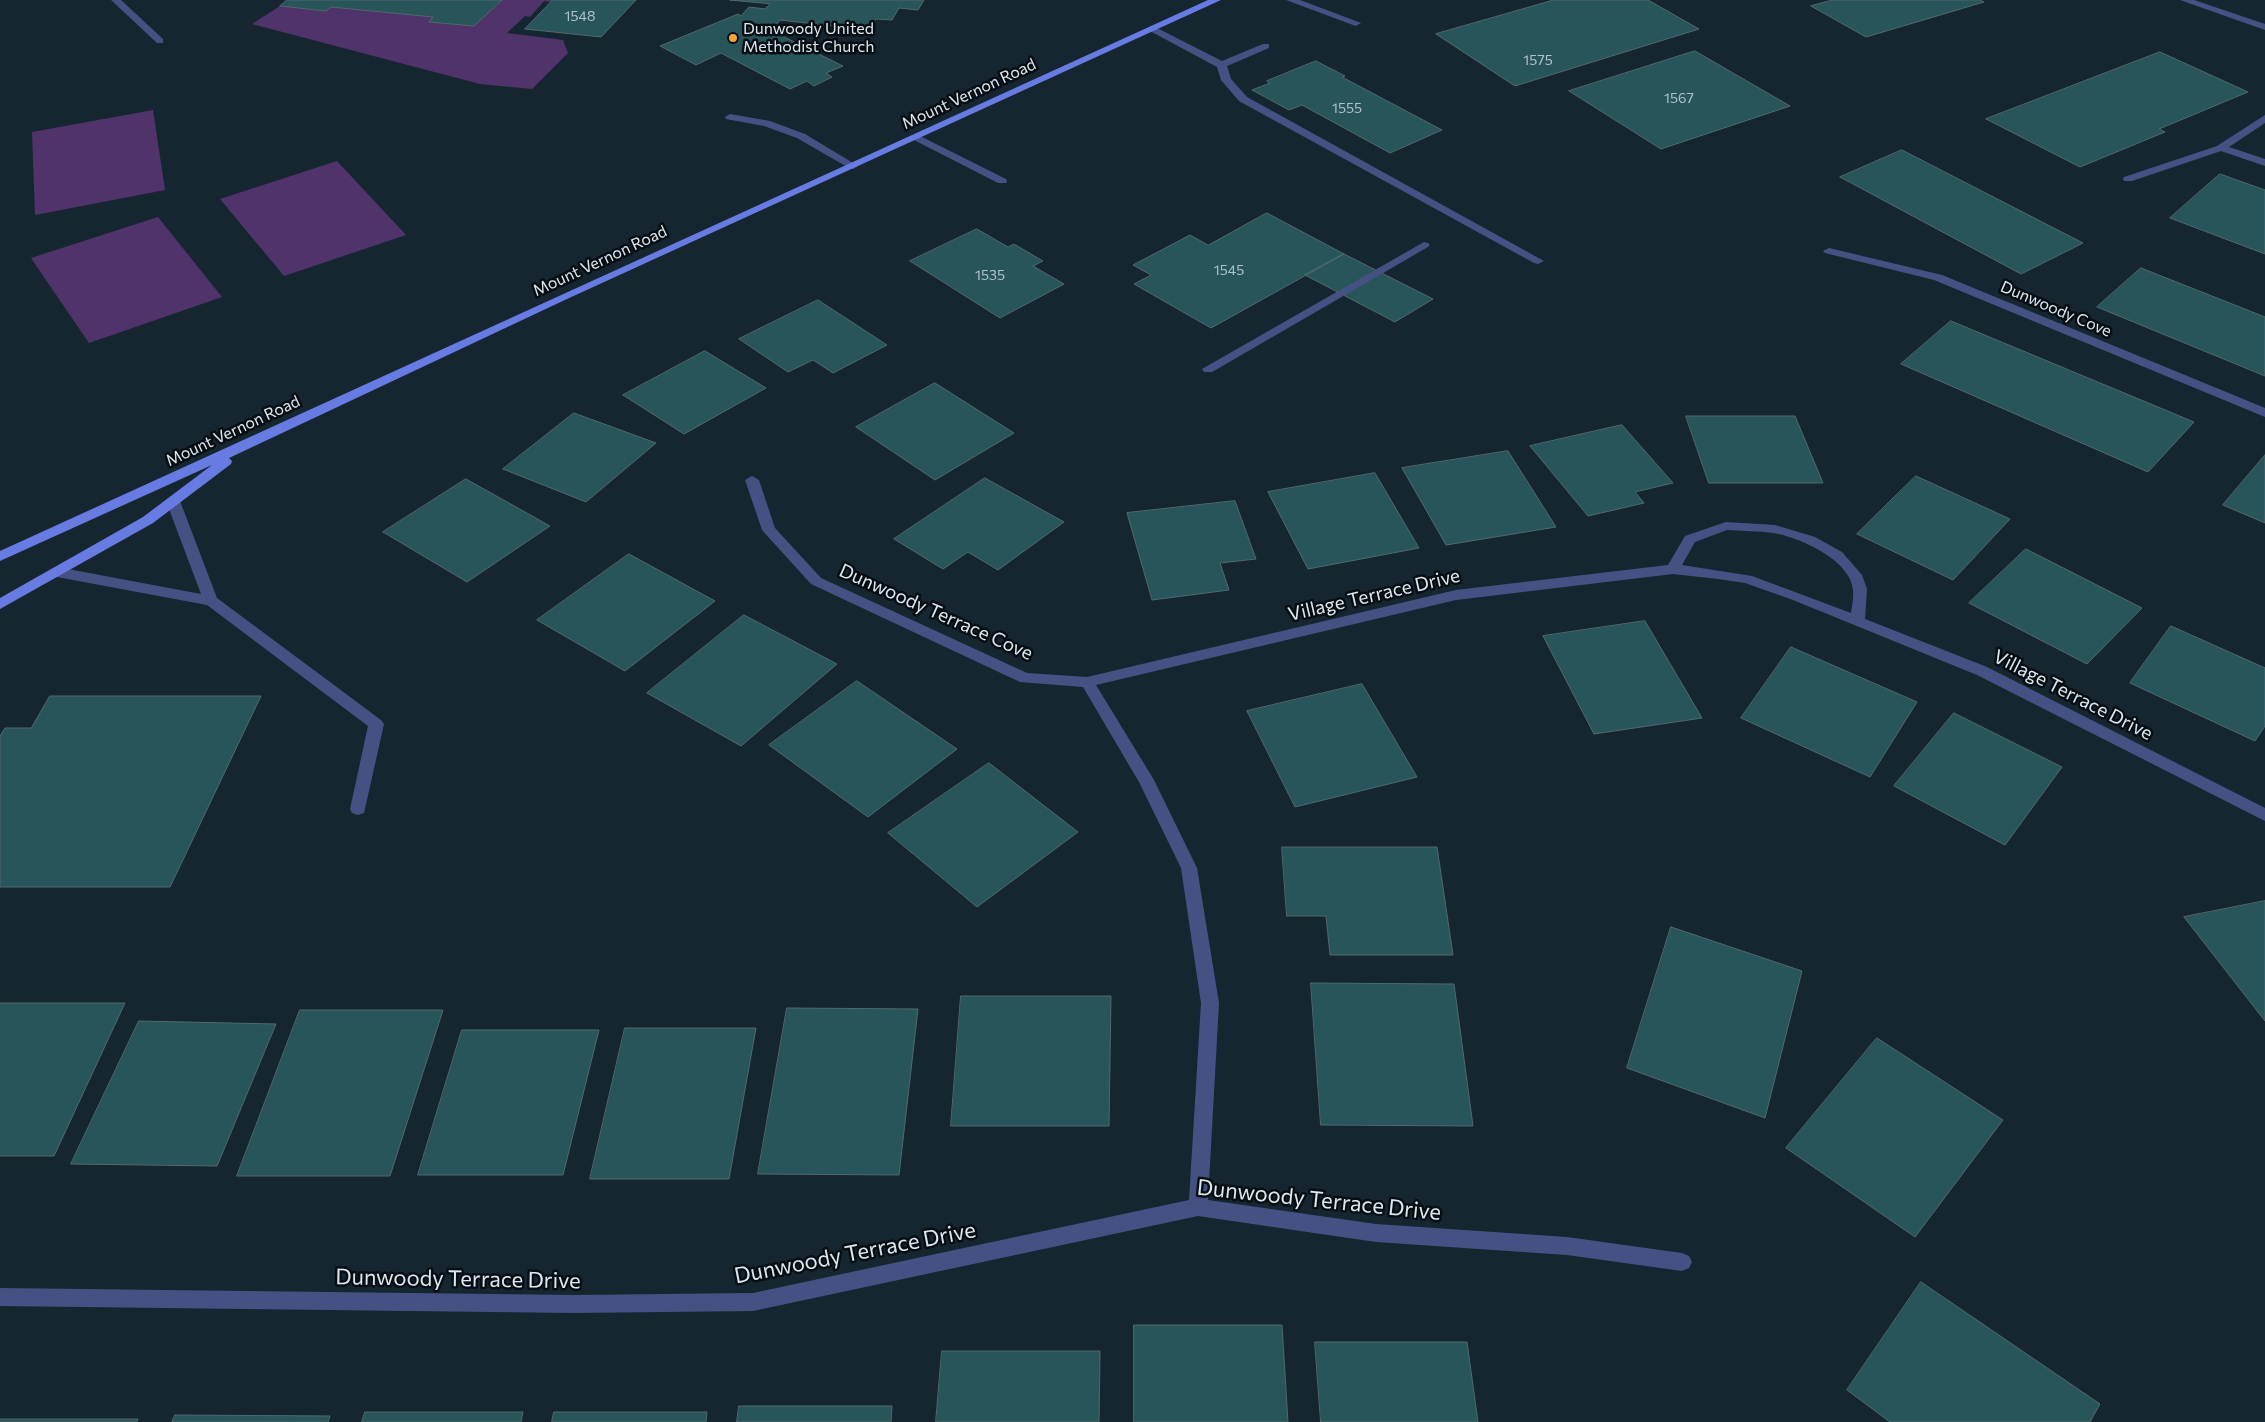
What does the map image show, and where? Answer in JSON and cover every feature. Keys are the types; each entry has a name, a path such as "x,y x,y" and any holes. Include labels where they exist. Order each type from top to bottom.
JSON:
{"main road":[{"name":"Mount Vernon Road","path":"0,556 1216,0"},
{"path":"0,604 148,520 248,444"}],"street":[{"path":"116,0 160,41"},
{"path":"1291,0 1356,23"},
{"path":"2192,1 2265,27"},
{"path":"1153,29 1222,65 1226,80 1243,99 1538,260"},
{"path":"1222,65 1266,46"},
{"path":"730,117 766,123 801,136 853,166"},
{"path":"2128,179 2221,148 2265,118"},
{"path":"916,137 1002,181"},
{"path":"2221,148 2265,163"},
{"path":"1208,369 1424,245"},
{"name":"Dunwoody Cove","path":"1829,252 1938,277 2265,413"},
{"name":"Dunwoody Terrace Cove","path":"752,480 768,530 816,581 1025,678 1087,682"},
{"path":"173,500 212,600"},
{"path":"1673,569 1690,539 1726,526 1775,529 1817,544 1837,555 1856,575 1860,588 1858,622"},
{"name":"Village Terrace Drive","path":"1087,682 1456,595 1673,569 1718,574 1747,579 1982,670 2265,815"},
{"path":"56,572 212,600 376,724 358,809"},
{"path":"1087,682 1146,780 1190,868 1210,1003 1198,1207"},
{"name":"Dunwoody Terrace Drive","path":"0,1297 574,1304 753,1302 1198,1207 1376,1233 1567,1246 1682,1262"}],"shaded area":[{"path":"502,0 553,0 551,2 544,1 530,17 525,16 507,33 563,40 568,53 532,89 480,84 252,24 280,6 326,11 331,7 433,17 429,22 474,26"},
{"path":"153,110 165,190 35,215 32,132"},
{"path":"337,161 406,235 284,276 220,199"},
{"path":"158,217 222,297 89,343 31,258"}],"building":[{"path":"287,0 502,0 474,26 429,22 433,17 331,7 326,11 280,6"},
{"path":"553,0 636,0 601,37 525,29"},
{"name":"Dunwoody United Methodist Church","path":"730,0 924,0 918,10 899,8 892,20 876,19 868,30 780,20 772,31 843,66 826,73 832,77 814,86 807,81 790,89 721,53 696,65 660,46 738,14 741,16 749,7 765,9 770,4"},
{"path":"1554,0 1648,0 1699,29 1515,86 1436,34"},
{"path":"1833,0 1980,0 1984,2 1866,37 1811,6"},
{"path":"1695,51 1790,106 1661,149 1569,91"},
{"path":"2160,52 2248,92 2159,129 2165,132 2080,167 1986,119"},
{"path":"1316,61 1345,76 1342,77 1442,130 1390,153 1302,105 1289,110 1252,90 1270,83 1267,81"},
{"path":"1902,150 2083,243 2021,274 1840,177"},
{"path":"2220,174 2265,190 2265,254 2170,218"},
{"path":"1267,213 1344,254 1211,328 1134,284 1151,275 1133,265 1190,235 1208,245"},
{"path":"977,229 1008,247 1014,244 1043,261 1033,266 1064,284 1000,318 910,261"},
{"path":"1344,254 1433,299 1395,322 1305,275"},
{"path":"2141,268 2265,317 2265,376 2097,307"},
{"path":"818,300 887,345 833,373 813,360 788,372 739,339"},
{"path":"1951,321 2194,422 2148,472 1901,364"},
{"path":"705,351 766,388 684,434 623,395"},
{"path":"935,383 1014,433 935,480 856,427"},
{"path":"574,413 656,443 586,502 503,469"},
{"path":"1686,416 1795,416 1823,483 1709,483"},
{"path":"1622,425 1673,483 1635,492 1644,503 1588,516 1530,446"},
{"path":"1508,451 1556,527 1446,545 1402,468"},
{"path":"2265,455 2265,523 2223,505"},
{"path":"1375,473 1419,548 1308,569 1268,492"},
{"path":"1916,476 2010,519 1953,580 1857,534"},
{"path":"985,478 1064,522 998,570 968,552 943,569 894,539"},
{"path":"466,479 550,526 467,582 383,532"},
{"path":"1235,501 1256,559 1220,563 1229,590 1152,600 1127,513"},
{"path":"2026,549 2142,608 2087,664 1969,603"},
{"path":"629,554 715,601 625,671 537,620"},
{"path":"744,615 837,664 741,746 647,693"},
{"path":"1645,621 1702,718 1594,734 1543,636"},
{"path":"2171,626 2265,668 2265,726 2255,741 2130,683"},
{"path":"1791,647 1917,702 1870,777 1741,718"},
{"path":"857,681 957,749 868,817 769,745"},
{"path":"1362,684 1417,777 1295,807 1247,711"},
{"path":"50,696 261,696 170,887 0,887 0,736 5,728 31,728"},
{"path":"1954,713 2062,767 2005,845 1894,786"},
{"path":"989,763 1078,832 977,907 888,833"},
{"path":"1282,847 1437,847 1453,955 1330,955 1326,916 1287,916"},
{"path":"2265,901 2265,1021 2184,917"},
{"path":"1671,927 1802,971 1765,1118 1627,1068"},
{"path":"1311,983 1454,984 1473,1126 1321,1125"},
{"path":"961,996 1111,996 1109,1126 951,1126"},
{"path":"0,1003 125,1003 54,1156 0,1156"},
{"path":"787,1008 918,1009 899,1175 758,1174"},
{"path":"300,1010 443,1010 390,1176 237,1176"},
{"path":"139,1021 276,1024 217,1166 71,1164"},
{"path":"625,1028 756,1028 729,1179 590,1179"},
{"path":"462,1030 599,1030 563,1175 418,1175"},
{"path":"1877,1038 2003,1120 1915,1237 1786,1148"},
{"path":"1921,1282 2100,1404 2090,1422 1890,1422 1847,1390"},
{"path":"1134,1325 1282,1325 1288,1422 1134,1422"},
{"path":"1315,1342 1467,1342 1478,1422 1321,1422"},
{"path":"942,1351 1100,1351 1099,1422 936,1422"},
{"path":"739,1406 892,1406 891,1422 737,1422"},
{"path":"365,1412 523,1412 521,1422 362,1422"},
{"path":"554,1412 707,1412 706,1422 552,1422"},
{"path":"175,1415 330,1416 328,1422 172,1422"},
{"path":"0,1419 138,1419 137,1422 0,1422"}],"place":[{"name":"Dunwoody United Methodist Church","path":"733,38"}]}
